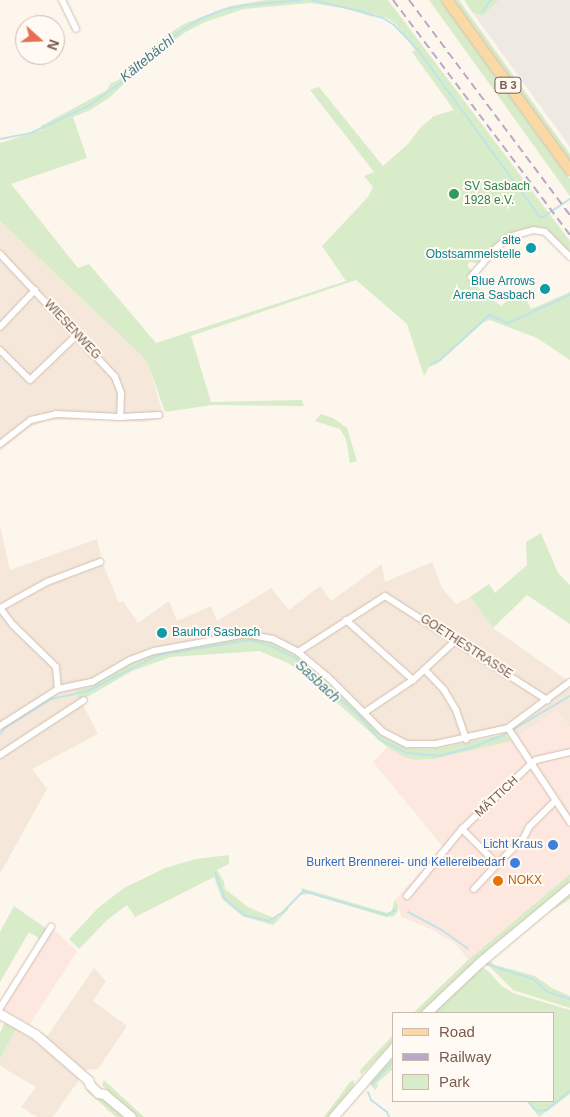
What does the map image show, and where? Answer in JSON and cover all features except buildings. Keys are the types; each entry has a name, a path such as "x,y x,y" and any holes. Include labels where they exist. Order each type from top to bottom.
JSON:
{"main road":[{"name":"B 3","path":"447,0 570,170"}],"street":[{"path":"62,0 76,29"},
{"path":"471,277 495,249 509,237 533,230 545,232 570,258"},
{"name":"WIESENWEG","path":"0,254 115,377 121,393 120,417"},
{"path":"0,326 35,290"},
{"path":"0,350 30,380 77,335"},
{"path":"0,433 2,441 31,420 54,415 120,417 159,415"},
{"path":"58,689 56,667 13,625 0,608 47,582 100,562"},
{"name":"GOETHESTRASSE","path":"346,620 385,596 547,700"},
{"path":"298,652 346,620 413,680"},
{"path":"0,726 58,689 92,682 130,660 154,651 228,637 260,635 285,644 298,652 365,712 383,732 407,744 436,744 508,729 570,682"},
{"path":"365,712 413,680 456,640"},
{"path":"425,670 444,690 456,710 466,739"},
{"path":"0,755 84,700"},
{"name":"MÄTTICH","path":"508,729 570,822"},
{"name":"MÄTTICH","path":"408,896 462,829 531,764 536,760 570,752"},
{"path":"474,889 523,839 529,827 555,801"},
{"path":"462,829 497,864"},
{"path":"427,1012 480,962 570,886"},
{"path":"0,1008 50,927"},
{"path":"0,1014 35,1034 87,1078 97,1084 104,1094 131,1117"},
{"path":"333,1117 392,1048"}],"shaded area":[{"path":"499,0 570,0 570,147 472,12 484,15"},
{"path":"0,221 141,355 148,364 164,417 144,422 86,419 48,420 30,427 0,451"},
{"path":"0,526 10,570 97,539 103,564 119,603 123,601 138,623 169,601 177,621 211,606 217,621 271,588 289,610 320,586 331,601 382,564 385,582 432,562 442,588 456,604 470,597 493,628 567,680 570,678 570,728 557,711 511,741 508,737 497,735 446,747 424,749 408,747 387,737 299,657 269,640 133,662 89,687 75,690 98,734 32,769 47,789 0,874"},
{"path":"557,711 570,728 570,874 468,960 457,945 431,929 401,917 395,900 443,847 373,762 387,747 415,760 434,759 511,741"},
{"path":"51,930 57,932 77,951 30,1024 1,1008"},
{"path":"94,968 106,981 93,1001 127,1026 98,1069 86,1070 53,1117 37,1117 21,1107 36,1087 0,1066 0,1059 16,1029 41,1045"}],"green space":[{"path":"266,0 388,0 570,241 570,253 551,233 539,227 506,236 495,245 479,264 470,262 467,265 472,271 466,278 501,306 511,297 523,292 531,309 570,292 570,360 537,338 490,320 484,322 437,364 429,367 424,376 407,324 356,280 191,336 211,402 302,400 304,406 212,405 165,412 148,364 141,355 0,221 0,143 42,130 41,126 107,90 110,84 118,80 168,34 184,24 230,6","holes":["310,3 343,8 373,17 373,13 396,24 415,50 412,52 454,110 434,116 420,128 408,144 383,166 319,87 310,90 374,172 364,176 373,187 368,197 322,246 346,281 156,343 89,264 78,268 11,184 87,158 73,117 90,110 109,98 154,56 184,33 205,22 244,9"]},
{"path":"429,0 441,0 570,179 570,196"},
{"path":"451,0 459,0 570,154 570,163"},
{"path":"464,0 499,0 484,15 479,15 472,12"},
{"path":"321,414 333,418 347,428 357,461 350,463 346,439 340,429 315,421"},
{"path":"541,533 558,573 570,585 570,624 527,595 493,628 470,597 489,584 495,593 527,565 526,542"},
{"path":"242,636 269,640 299,657 387,737 408,747 424,749 446,747 505,734 511,741 434,759 415,760 404,757 387,747 303,673 288,663 259,651 171,657 132,671 89,696 79,699 75,690 89,687 133,662 154,654"},
{"path":"229,855 229,864 217,870 224,882 225,889 248,907 274,918 278,917 286,907 289,909 273,925 242,916 222,899 214,877 135,917 127,905 107,920 79,949 69,939 98,908 124,888 165,868 196,859"},
{"path":"570,874 570,882 492,946 422,1012 414,1012 468,960"},
{"path":"302,888 387,913 391,912 395,900 398,905 398,911 394,916 386,917 310,894 301,895"},
{"path":"570,892 570,899 545,915 489,961 495,965 535,976 552,988 570,996 570,1008 513,990 486,963 487,958"},
{"path":"14,906 47,929 40,939 29,932 0,982 0,932"},
{"path":"479,966 487,970 502,986 513,993 570,1010 570,1094 539,1117 528,1102 555,1102 555,1012 430,1012"},
{"path":"5,1022 16,1029 0,1059 0,1033"},
{"path":"392,1036 392,1044 361,1075 360,1071"},
{"path":"392,1053 392,1070 377,1083 378,1086 375,1090 368,1082"},
{"path":"104,1080 144,1117 137,1117 102,1085"},
{"path":"354,1080 354,1086 329,1117 324,1117 350,1082"},
{"path":"86,1084 125,1117 116,1117 87,1091"}],"waterway":[{"name":"Kältebächl","path":"0,139 31,133 88,106 122,82 151,54 182,30 200,19 222,10 246,5 302,0"},
{"name":"Kältebächl","path":"312,0 383,18 394,25 418,50 540,217 543,217 570,199"},
{"path":"482,12 491,0"},
{"path":"431,364 440,360 489,315 508,323 570,295"},
{"name":"Sasbach","path":"0,734 5,728 51,699 88,691 158,655 251,640 271,646 296,659 360,717 379,739 407,753 439,756 469,748 502,736 570,696"},
{"path":"215,872 225,899 246,916 269,921 283,912 303,891 386,915 396,910"},
{"path":"408,912 442,930 468,949"},
{"path":"486,964 533,979 548,992 570,999"},
{"path":"372,1084 392,1062"},
{"path":"529,1102 533,1108 539,1111 547,1110 570,1091"},
{"path":"368,1092 371,1100 387,1112 389,1117"}],"railway":[{"path":"393,0 570,235"},
{"path":"409,0 570,215"}],"place":[{"name":"SV Sasbach 1928 e.V.","path":"454,194"},
{"name":"alte Obstsammelstelle","path":"531,248"},
{"name":"Blue Arrows Arena Sasbach","path":"545,289"},
{"name":"Bauhof Sasbach","path":"162,633"},
{"name":"Licht Kraus","path":"553,845"},
{"name":"Burkert Brennerei- und Kellereibedarf","path":"515,863"},
{"name":"NOKX","path":"498,881"}]}
